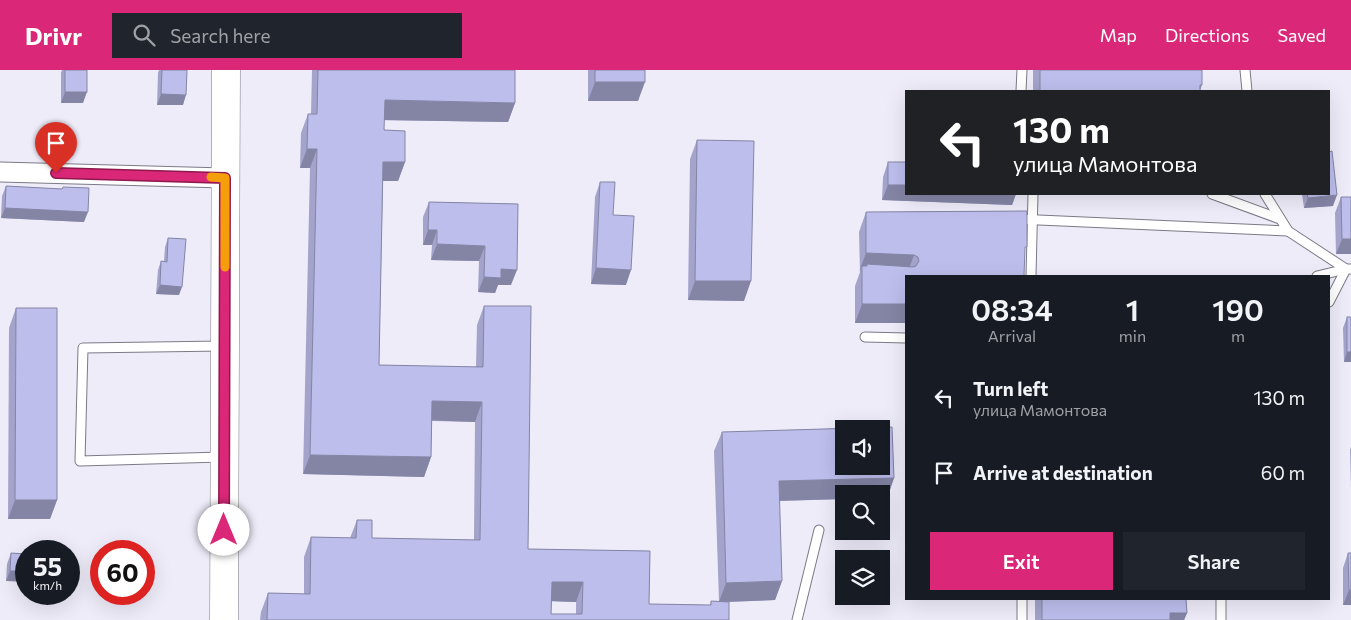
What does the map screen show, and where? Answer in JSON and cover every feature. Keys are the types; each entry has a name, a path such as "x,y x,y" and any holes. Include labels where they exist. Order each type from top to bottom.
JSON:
{"main road":[{"path":"224,620 226,70"}],"street":[{"path":"0,172 225,178"}],"lane":[{"path":"1021,90 1022,70"},
{"path":"1245,70 1247,90"},
{"path":"1031,275 1033,195"},
{"path":"1215,195 1280,218"},
{"path":"1266,195 1288,231 1348,269"},
{"path":"1003,219 1288,231"},
{"path":"1321,275 1348,269"},
{"path":"1330,300 1348,269"},
{"path":"865,337 905,338"},
{"path":"224,457 80,461 83,348 225,346"},
{"path":"797,620 819,530"},
{"path":"1022,600 1022,620"},
{"path":"1220,620 1221,600"}],"building":[{"path":"65,70 87,70 87,92 65,92"},
{"path":"162,70 187,70 186,95 161,94"},
{"path":"318,70 515,70 515,103 385,100 384,130 405,131 405,162 383,162 379,365 483,367 484,306 531,306 528,549 650,551 649,604 711,605 711,601 729,602 729,620 267,620 268,593 310,594 311,537 356,538 357,520 372,520 372,538 480,540 482,402 432,401 431,457 310,455 317,149 307,149 308,114 317,114","holes":["552,582 583,582 582,614 551,614"]},
{"path":"595,70 645,70 645,82 595,82"},
{"path":"1040,70 1202,70 1200,90 1040,90"},
{"path":"697,140 754,141 751,281 695,281"},
{"path":"1332,151 1337,195 1308,198 1307,195 1330,195 1330,152"},
{"path":"888,162 905,162 905,185 888,185"},
{"path":"600,182 615,182 613,215 634,216 631,270 596,268"},
{"path":"6,186 62,189 63,187 89,188 88,212 5,208"},
{"path":"1341,197 1351,197 1351,239 1342,239"},
{"path":"429,202 518,204 517,270 501,269 501,278 484,277 485,246 437,244 437,230 428,230"},
{"path":"1027,211 1027,247 1025,247 1024,275 905,275 905,304 862,304 862,266 867,266 867,264 913,267 919,261 918,257 914,255 866,253 866,212"},
{"path":"168,238 186,239 182,287 160,285 161,261 167,262"},
{"path":"16,308 57,308 57,500 15,500"},
{"path":"1347,317 1351,317 1351,352 1347,352"},
{"path":"890,427 892,427 894,478 779,481 782,581 726,583 722,432 835,429 835,475 890,475"},
{"path":"11,553 15,553 15,571 10,571"},
{"path":"1348,553 1351,553 1351,590 1349,590"},
{"path":"1042,600 1186,600 1187,613 1170,613 1170,620 1042,620"}],"slow traffic":[{"path":"211,177 225,178 225,267"}],"route":[{"path":"56,173 225,178 224,530"}]}
